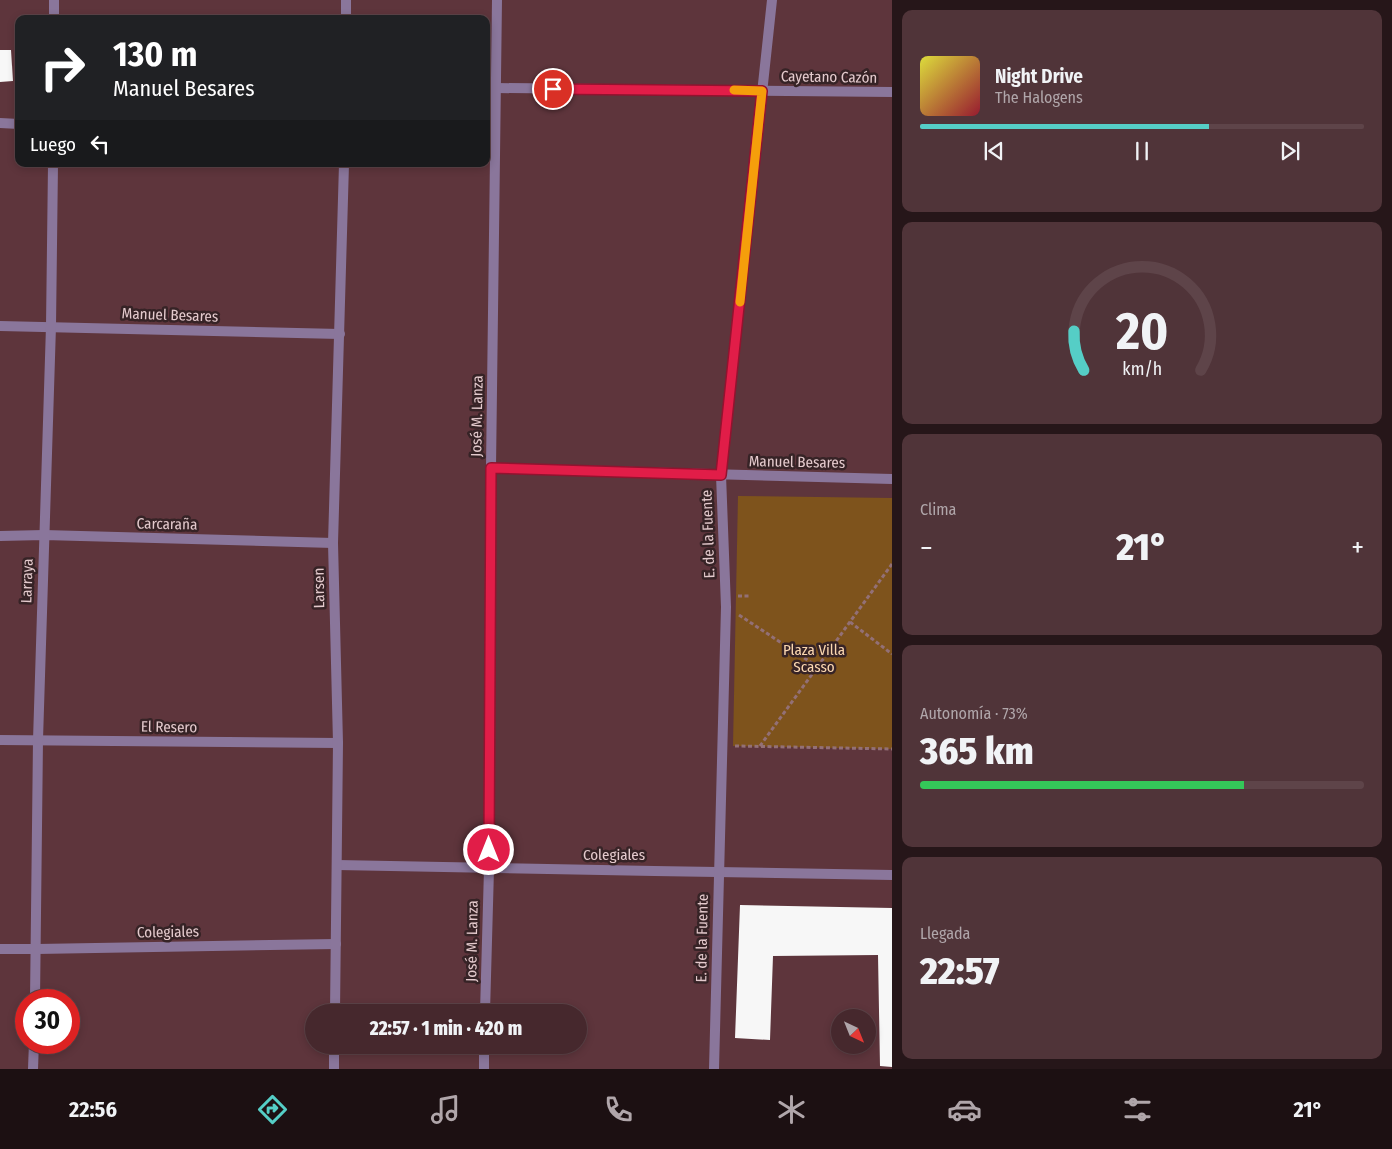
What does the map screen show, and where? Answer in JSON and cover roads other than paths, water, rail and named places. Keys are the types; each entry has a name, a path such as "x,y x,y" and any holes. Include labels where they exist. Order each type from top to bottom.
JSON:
{"street":[{"path":"54,0 54,15"},
{"path":"346,0 346,15"},
{"name":"José M. Lanza","path":"485,1004 489,869 491,468 497,0"},
{"name":"E. de la Fuente","path":"714,1069 726,606 721,475 772,0"},
{"name":"Cayetano Cazón","path":"496,88 892,92"},
{"path":"0,123 15,124"},
{"name":"Larraya","path":"35,989 38,740 51,326 53,167"},
{"name":"Larsen","path":"335,1004 338,743 333,543 344,167"},
{"name":"Manuel Besares","path":"0,326 340,334"},
{"name":"Manuel Besares","path":"491,468 892,479"},
{"name":"Carcaraña","path":"0,536 44,535 333,543"},
{"name":"El Resero","path":"0,740 338,743"},
{"name":"Colegiales","path":"337,865 892,875"},
{"name":"Colegiales","path":"0,949 336,944"},
{"path":"33,1069 34,1054"},
{"path":"334,1054 334,1069"},
{"path":"484,1054 484,1069"}],"park label":[{"name":"Plaza Villa Scasso","path":"814,658"}]}
